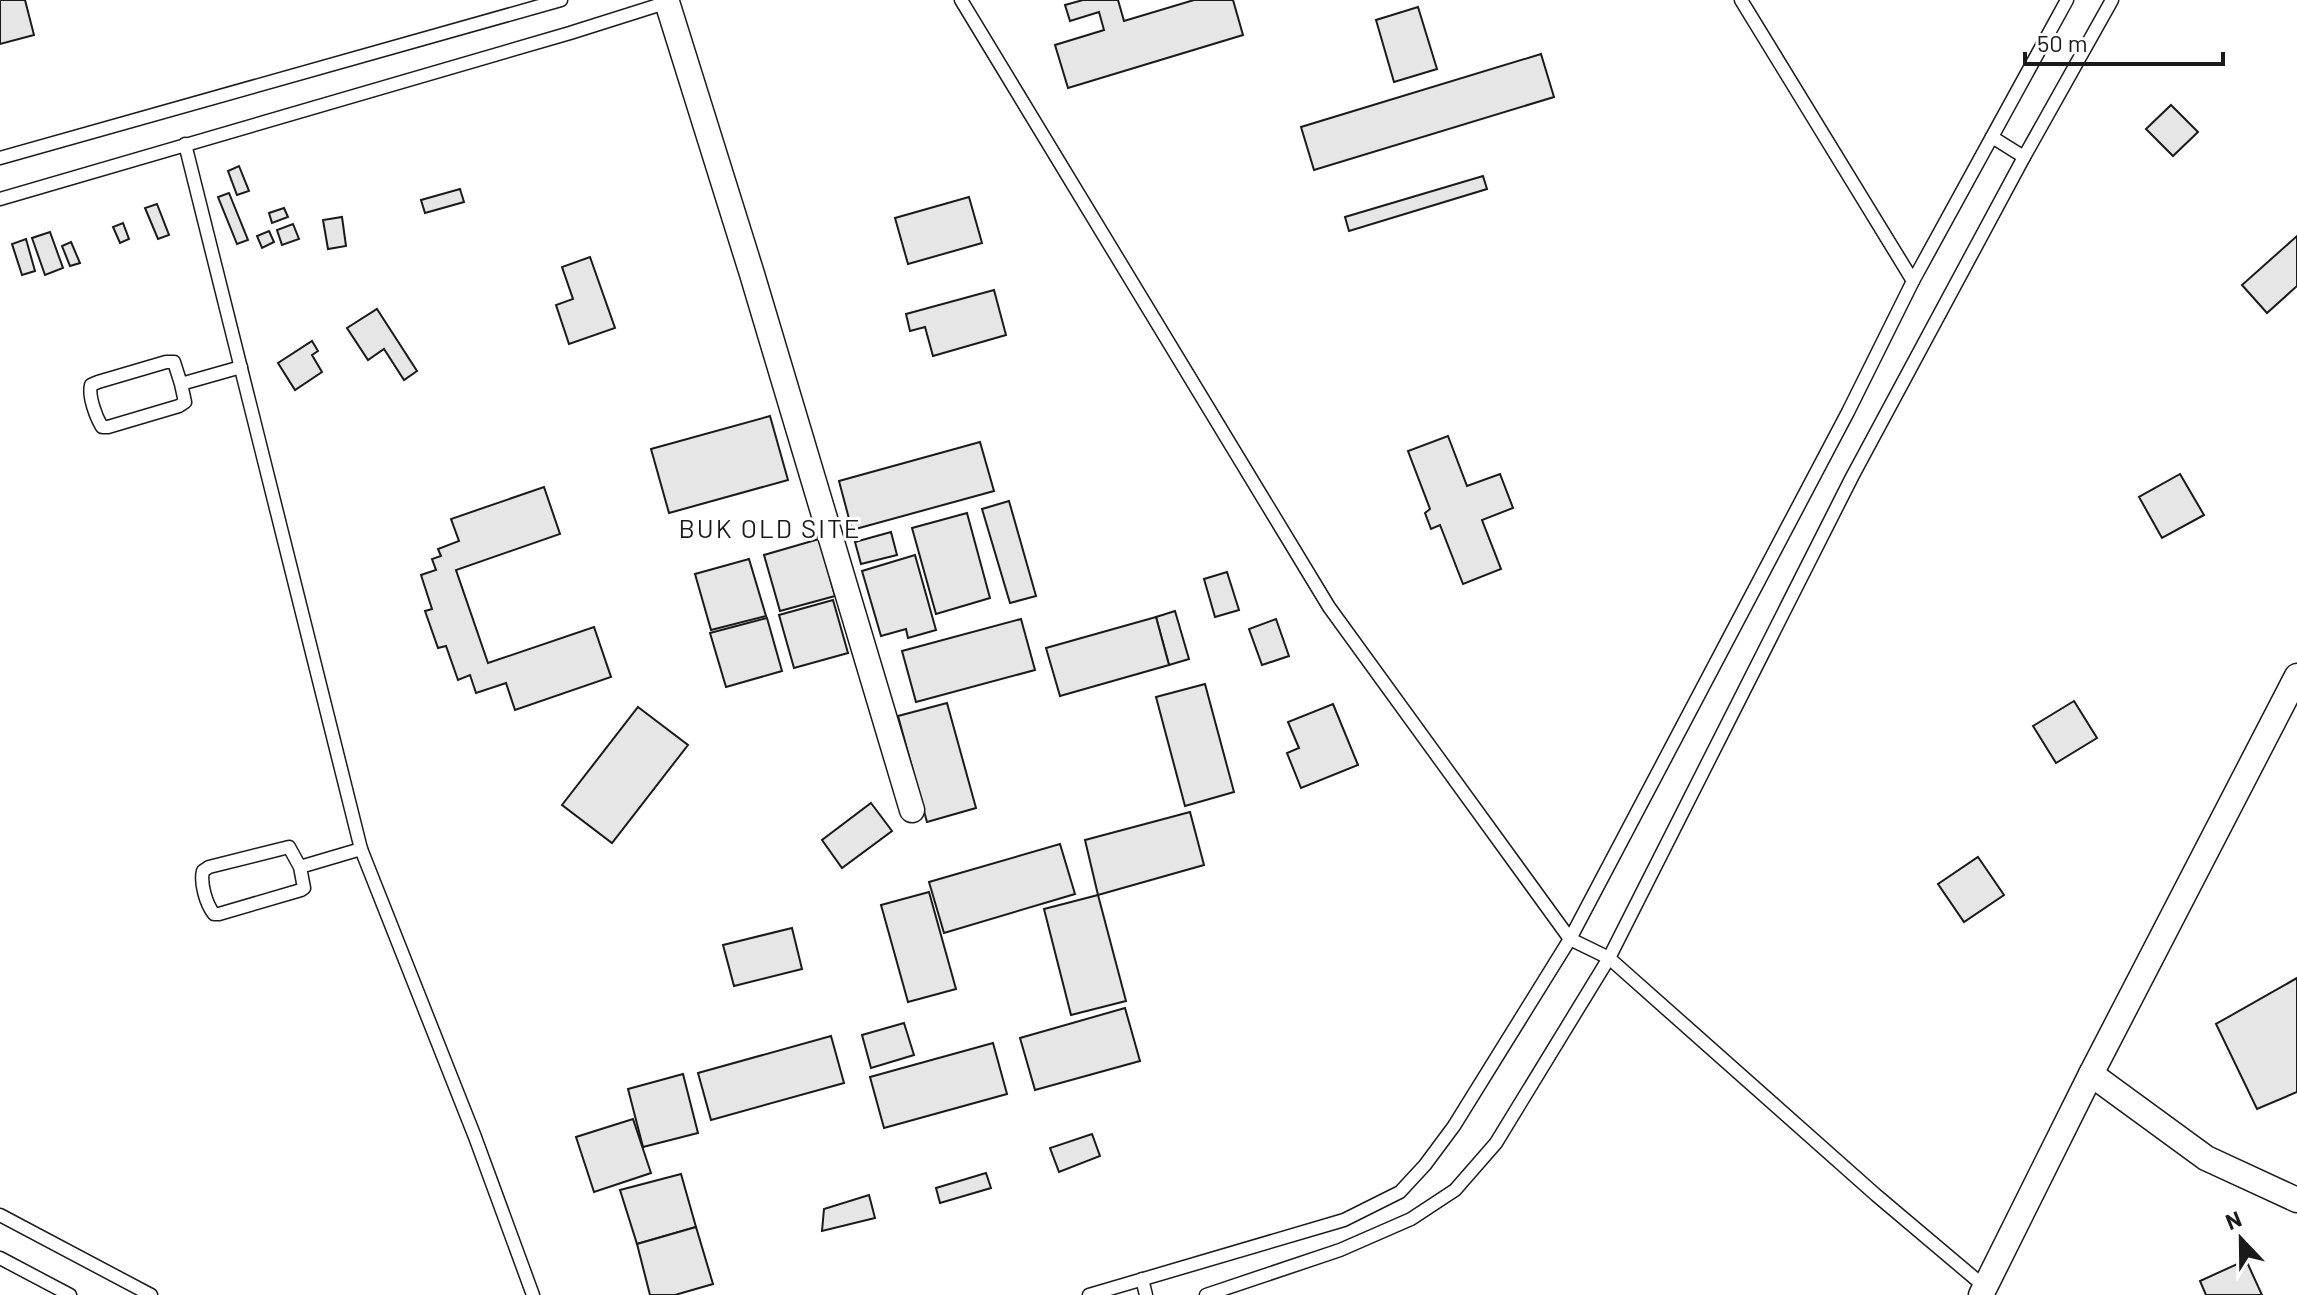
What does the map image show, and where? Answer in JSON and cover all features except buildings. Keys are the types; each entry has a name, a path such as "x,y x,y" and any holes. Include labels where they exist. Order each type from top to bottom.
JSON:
{"street":[{"path":"670,1 912,810"},
{"path":"1983,1291 2091,1074 2297,676"},
{"path":"2091,1074 2206,1158 2297,1200"}],"lane":[{"path":"0,158 561,0"},
{"path":"961,0 1329,607 1570,939 1609,958 1983,1291"},
{"path":"1741,0 1913,281"},
{"path":"1089,1295 1344,1220 1400,1192 1425,1165 1454,1126 1570,939 1848,412 1913,281 2067,0"},
{"path":"1206,1295 1340,1250 1411,1219 1455,1190 1496,1143 1609,958 1844,491 2112,0"},
{"path":"0,199 670,1"},
{"path":"1992,137 2024,157"},
{"path":"185,144 361,849 475,1137 533,1295"},
{"path":"166,362 174,362 181,384 185,402 179,406 102,427 89,390 91,385 98,382 166,362"},
{"path":"181,384 241,367"},
{"path":"289,847 300,867 304,888 301,890 219,914 210,910 202,878 203,871 209,867 289,847"},
{"path":"300,867 361,849"},
{"path":"0,1215 151,1295"},
{"path":"0,1258 70,1295"},
{"path":"1142,1279 1146,1295"}],"district":[{"name":"BUK OLD SITE","path":"770,529"}]}
